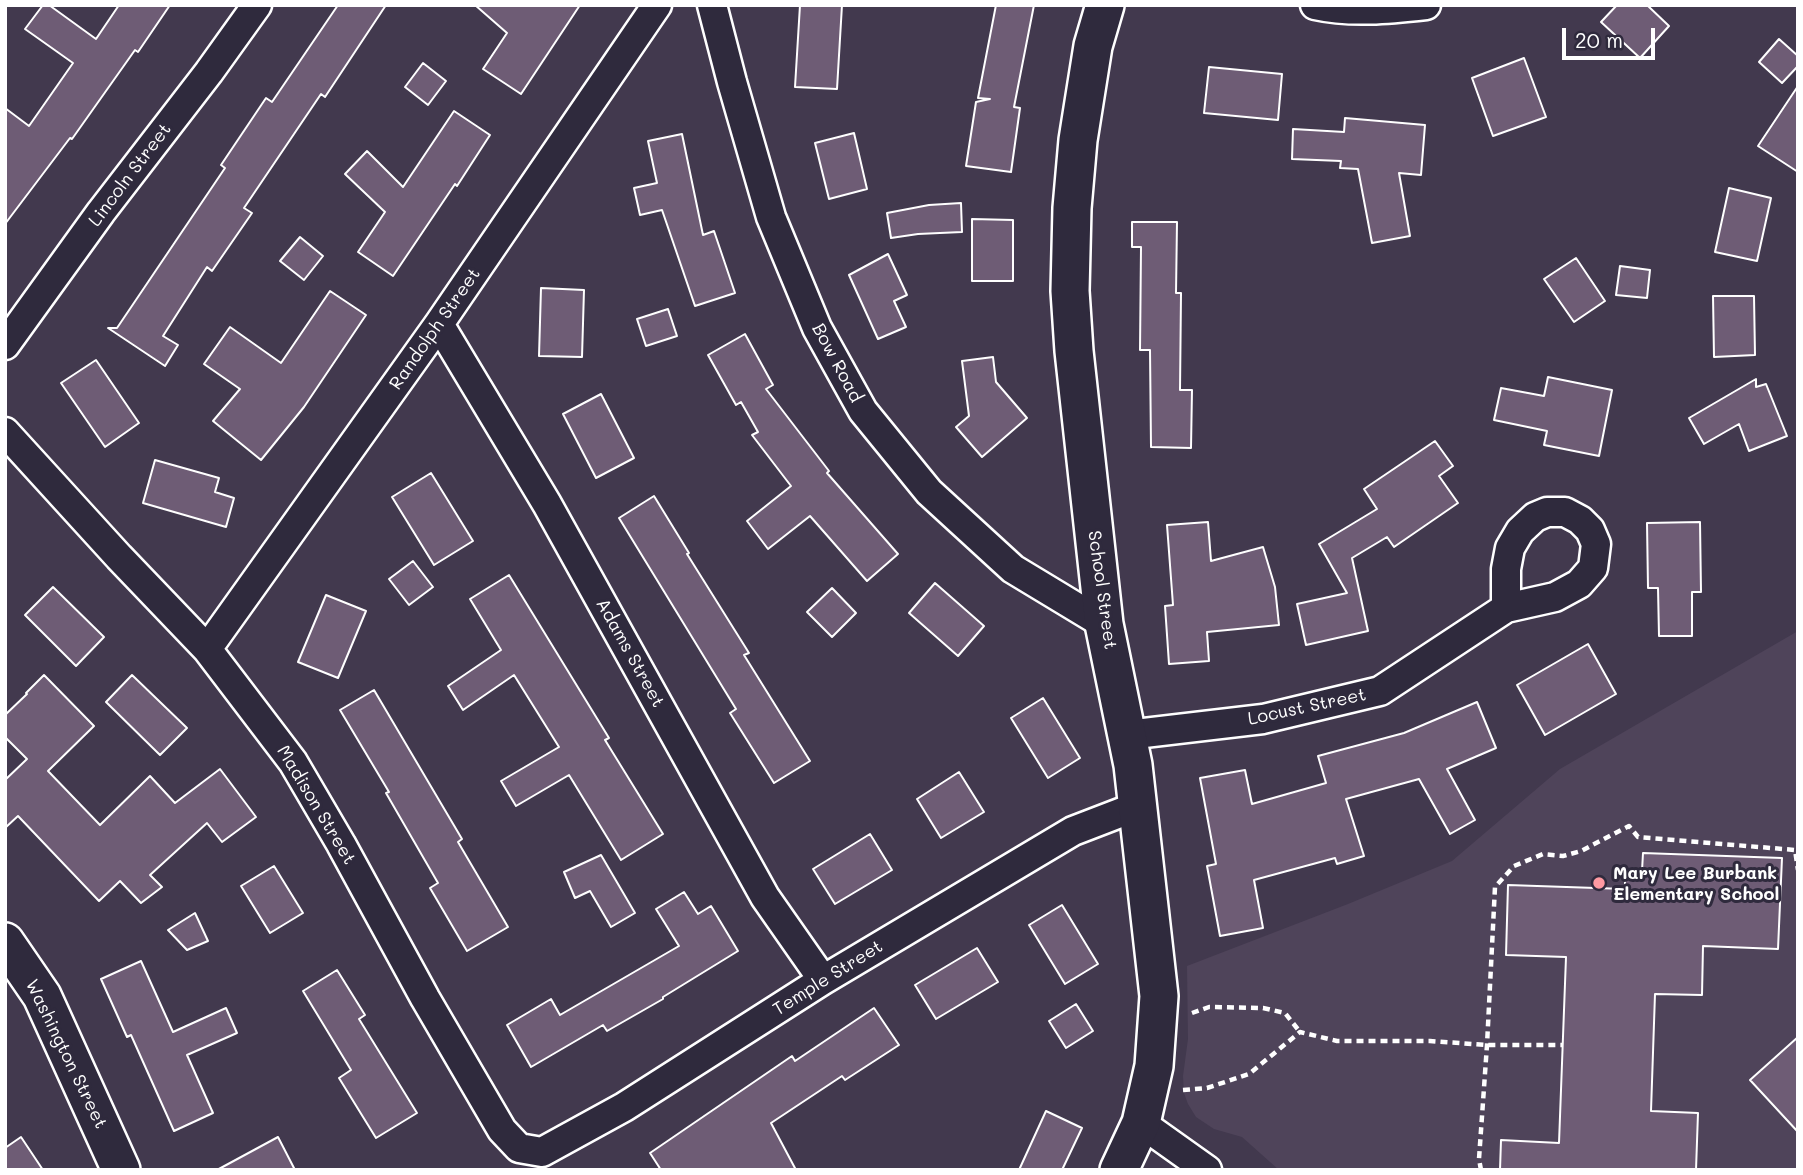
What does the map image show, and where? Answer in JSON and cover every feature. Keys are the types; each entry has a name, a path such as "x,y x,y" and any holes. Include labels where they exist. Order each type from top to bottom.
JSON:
{"street":[{"name":"Lincoln Street","path":"5,345 257,5"},
{"name":"Randolph Street","path":"207,649 439,324 657,5"},
{"name":"Bow Road","path":"712,5 771,217 817,328 863,411 929,492 1013,569 1104,624"},
{"name":"School Street","path":"1105,5 1093,46 1078,140 1072,208 1070,291 1074,351 1104,624 1133,765 1159,996 1154,1066 1141,1123 1119,1170"},
{"path":"1315,5 1384,10 1426,5"},
{"name":"Adams Street","path":"439,324 547,504 765,897 823,981"},
{"name":"Madison Street","path":"5,432 207,649 293,762 502,1130 522,1149"},
{"name":"Locust Street","path":"1127,735 1264,719 1380,691 1506,608"},
{"name":"Temple Street","path":"522,1149 542,1152 624,1108 823,981 1073,831 1138,806"},
{"name":"Washington Street","path":"5,942 42,996 121,1170"},
{"path":"1141,1123 1207,1170"}],"path":[{"path":"1480,1170 1495,887 1514,866 1543,854 1563,856 1581,851 1629,826 1637,837 1795,850 1798,870"},
{"path":"1190,1013 1209,1007 1264,1009 1284,1013 1300,1032 1337,1041 1563,1045"},
{"path":"1179,1090 1207,1088 1250,1074 1300,1032"}],"shaded area":[{"name":"Mary Lee Burbank Elementary School","path":"1798,631 1798,1170 1279,1170 1242,1137 1214,1129 1196,1117 1184,1093 1183,1076 1188,1039 1187,966 1452,861 1560,769"}],"building":[{"path":"43,5 49,5 96,39 119,5 170,5 138,52 135,50 72,139 70,138 5,224 5,108 29,126 73,63 25,29"},
{"path":"338,5 386,5 325,97 321,94 244,208 252,213 212,271 207,267 163,336 178,345 165,366 108,328 117,328 225,168 221,165 266,98 272,102"},
{"path":"475,5 580,5 521,94 483,69 507,33"},
{"path":"800,5 842,5 837,89 795,87"},
{"path":"996,5 1034,5 1014,107 1020,108 1011,172 966,166 976,102 990,99 978,98"},
{"path":"1617,5 1647,5 1669,26 1640,58 1601,22"},
{"path":"1779,39 1798,56 1798,66 1782,83 1759,62"},
{"path":"1524,58 1546,117 1493,136 1472,78"},
{"path":"423,63 446,81 428,105 405,87"},
{"path":"1209,67 1282,74 1278,120 1204,113"},
{"path":"1798,86 1798,172 1758,146"},
{"path":"454,111 490,135 393,276 358,252 385,212 345,174 367,151 403,187"},
{"path":"1345,118 1425,125 1421,175 1399,173 1410,236 1372,243 1358,169 1340,168 1341,161 1292,159 1293,129 1344,132"},
{"path":"854,133 867,189 829,199 815,143"},
{"path":"682,134 703,235 714,231 735,293 695,306 662,210 640,215 634,188 657,183 648,141"},
{"path":"1729,188 1771,198 1757,261 1715,252"},
{"path":"961,203 962,232 891,238 887,213 929,205"},
{"path":"972,219 1013,220 1013,281 972,281"},
{"path":"1132,222 1177,222 1176,293 1181,293 1180,390 1192,390 1191,448 1151,447 1150,350 1140,350 1141,247 1132,247"},
{"path":"300,237 323,256 304,280 280,261"},
{"path":"888,254 907,295 894,301 906,327 878,339 849,275"},
{"path":"1576,258 1605,301 1574,322 1544,279"},
{"path":"1620,266 1650,270 1647,298 1616,295"},
{"path":"541,288 584,290 582,357 539,356"},
{"path":"330,291 366,315 304,407 261,460 213,421 240,389 204,364 230,327 281,363"},
{"path":"1713,296 1754,296 1755,355 1714,357"},
{"path":"668,309 677,336 646,346 637,319"},
{"path":"745,334 773,385 766,389 829,471 827,473 898,554 867,581 810,516 768,549 747,521 791,486 752,435 758,432 741,402 736,405 708,355"},
{"path":"993,357 996,382 1027,418 982,457 956,427 969,416 962,361"},
{"path":"96,360 139,423 105,447 61,383"},
{"path":"1548,377 1612,390 1599,456 1544,445 1547,431 1494,420 1501,388 1544,396"},
{"path":"1756,379 1756,387 1766,384 1787,436 1749,451 1739,424 1704,444 1689,418"},
{"path":"601,394 634,458 596,478 563,414"},
{"path":"1435,441 1453,466 1439,476 1458,503 1394,547 1387,537 1352,558 1368,631 1306,645 1297,604 1347,593 1319,544 1377,509 1364,489"},
{"path":"155,460 219,478 215,492 234,498 226,527 143,503"},
{"path":"431,473 473,541 434,565 392,497"},
{"path":"654,496 749,653 744,655 810,761 774,783 730,713 736,709 619,518"},
{"path":"1208,522 1211,561 1263,547 1275,587 1279,625 1207,632 1209,661 1169,664 1165,606 1173,605 1167,525"},
{"path":"1700,522 1701,592 1692,592 1692,636 1659,636 1658,588 1648,588 1647,523"},
{"path":"413,561 433,587 409,605 389,579"},
{"path":"509,575 609,738 605,740 663,834 621,860 569,775 516,806 501,781 559,747 514,675 463,710 448,686 501,650 470,599"},
{"path":"935,583 984,626 958,656 909,613"},
{"path":"53,587 104,637 76,666 25,615"},
{"path":"832,588 856,613 832,637 807,612"},
{"path":"326,595 366,611 338,678 298,662"},
{"path":"1588,644 1616,694 1545,735 1517,685"},
{"path":"44,675 94,726 48,771 100,825 150,776 175,803 220,769 256,817 222,842 207,823 150,875 162,887 141,903 120,881 99,901 18,816 5,828 5,780 27,759 5,737 5,715"},
{"path":"132,675 187,728 160,755 106,702"},
{"path":"374,690 462,839 458,842 508,927 467,951 430,888 438,883 386,793 389,792 340,710"},
{"path":"1043,698 1080,758 1048,778 1011,718"},
{"path":"1477,702 1496,748 1447,769 1475,820 1450,834 1419,779 1346,799 1364,856 1337,864 1335,858 1254,880 1263,928 1220,936 1207,866 1216,864 1200,778 1245,770 1252,804 1326,783 1318,756 1404,733"},
{"path":"959,772 984,812 941,838 917,799"},
{"path":"870,834 892,870 835,904 813,869"},
{"path":"1643,853 1782,858 1778,949 1703,946 1702,995 1655,994 1651,1111 1698,1113 1696,1170 1500,1170 1501,1140 1559,1143 1566,957 1506,955 1508,885 1625,889 1625,870 1642,871"},
{"path":"601,855 635,913 611,927 590,891 575,898 564,872"},
{"path":"274,866 303,913 270,933 241,886"},
{"path":"684,892 698,914 711,906 738,951 607,1031 603,1025 531,1067 507,1025 551,999 560,1015 679,946 656,909"},
{"path":"1062,905 1098,964 1065,984 1029,925"},
{"path":"195,913 208,941 187,950 168,930"},
{"path":"977,948 998,982 936,1019 915,985"},
{"path":"141,961 173,1032 226,1008 237,1033 187,1055 213,1113 174,1131 131,1035 127,1037 101,979"},
{"path":"337,970 365,1015 359,1019 417,1113 376,1138 339,1078 351,1070 303,991"},
{"path":"1076,1004 1093,1031 1066,1048 1049,1021"},
{"path":"874,1008 899,1045 845,1080 842,1076 771,1123 796,1170 661,1170 650,1153 792,1056 795,1061"},
{"path":"1798,1037 1798,1132 1750,1080"},
{"path":"1046,1111 1082,1128 1062,1170 1019,1170"},
{"path":"21,1137 43,1170 5,1170 5,1148"},
{"path":"278,1137 295,1170 217,1170"}],"place":[{"name":"Mary Lee Burbank Elementary School","path":"1599,883"}]}
